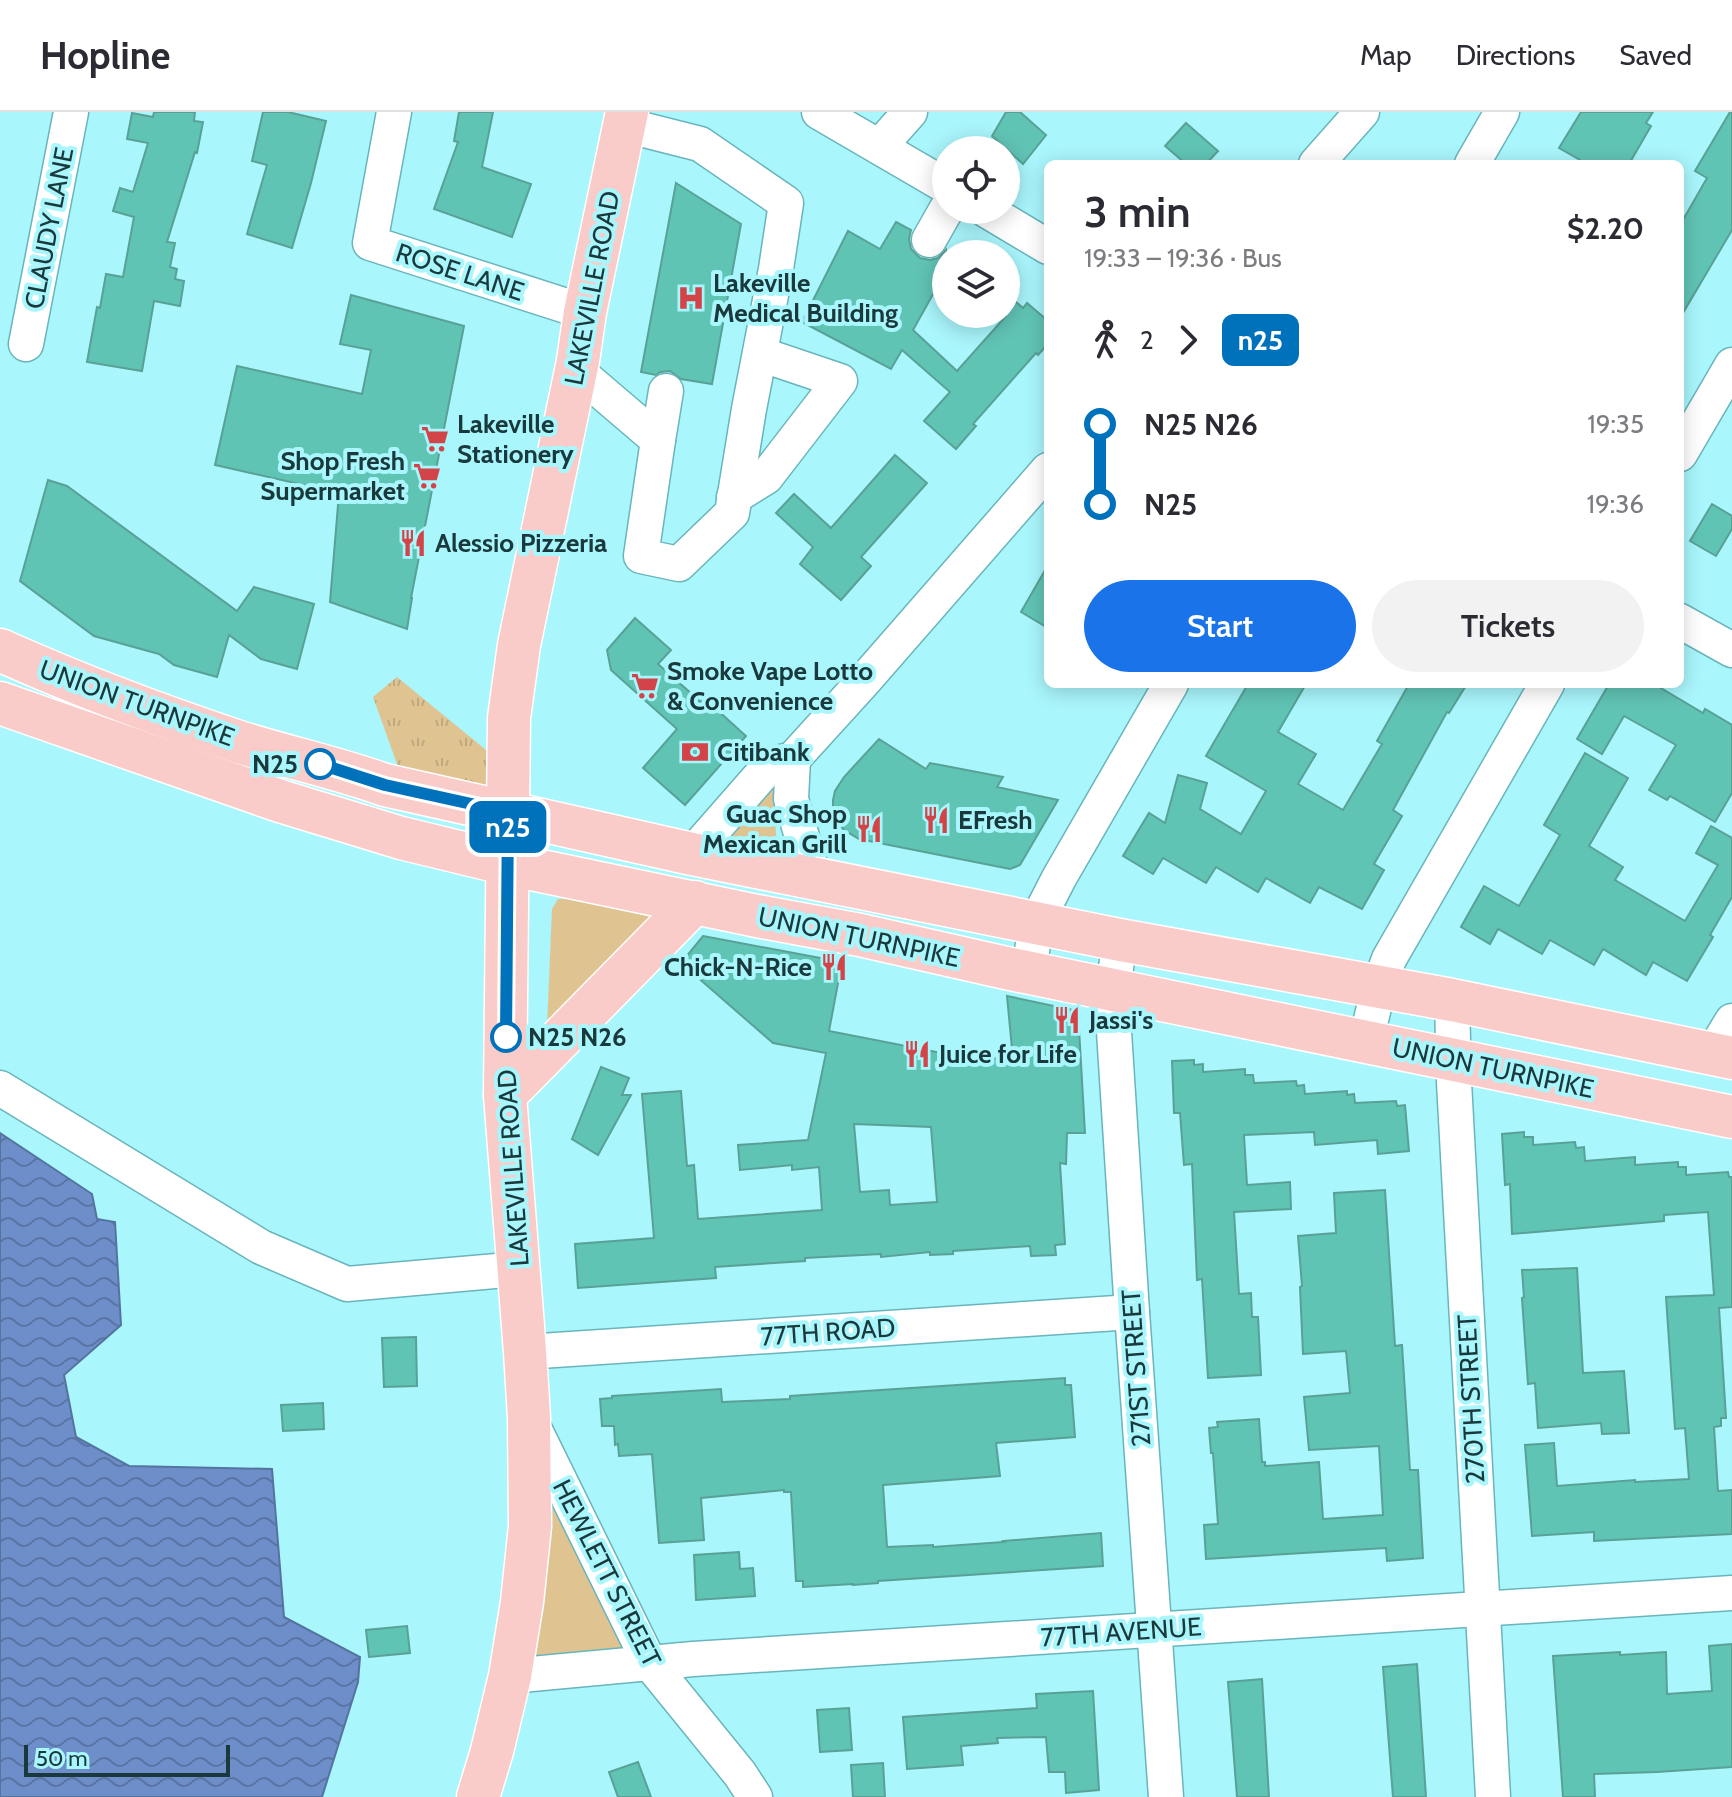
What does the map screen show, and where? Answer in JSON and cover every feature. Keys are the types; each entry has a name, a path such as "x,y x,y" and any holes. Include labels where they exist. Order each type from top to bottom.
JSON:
{"main road":[{"name":"LAKEVILLE ROAD","path":"478,1797 510,1676 530,1526 529,1418 505,1095 509,718 517,656 626,118"},
{"name":"UNION TURNPIKE","path":"0,650 69,681 240,742 385,785 692,854 1120,940 1452,1000 1725,1044"},
{"name":"UNION TURNPIKE","path":"0,703 295,806 401,838 508,864 1732,1117"},
{"path":"505,1095 695,902"}],"street":[{"name":"CLAUDY LANE","path":"26,344 71,112"},
{"name":"ROSE LANE","path":"394,112 370,243 585,312"},
{"path":"819,112 932,178"},
{"path":"879,147 910,112"},
{"path":"1320,160 1362,112"},
{"path":"1474,160 1502,112"},
{"path":"626,118 700,144 786,203 732,513 679,564 641,556 666,391"},
{"path":"929,240 938,224"},
{"path":"1009,224 1044,245"},
{"path":"734,497 766,477 840,381 760,354"},
{"path":"1684,447 1732,365"},
{"path":"576,370 658,440"},
{"path":"692,854 770,765 793,759 1044,475"},
{"path":"1684,623 1732,650"},
{"path":"1029,972 1036,923 1169,688"},
{"path":"1366,1041 1389,959 1545,688"},
{"path":"793,759 791,799 814,878"},
{"name":"271ST STREET","path":"1120,940 1113,989 1113,1016 1166,1797"},
{"name":"270TH STREET","path":"1452,1000 1493,1797"},
{"path":"0,1088 261,1247 347,1284 519,1269"},
{"name":"77TH ROAD","path":"525,1352 1132,1312"},
{"name":"HEWLETT STREET","path":"529,1418 649,1662 740,1774 755,1797"},
{"name":"77TH AVENUE","path":"510,1676 649,1662 1732,1593"}],"green space":[{"path":"397,677 508,768 507,814 406,789 373,697"},
{"path":"773,786 777,848 729,838"},
{"path":"568,898 652,916 547,1027 552,909 558,899"},
{"path":"529,1418 649,1662 510,1676"}],"water":[{"path":"0,1133 92,1194 97,1219 115,1222 121,1325 64,1375 76,1437 129,1466 272,1469 284,1617 360,1657 358,1682 322,1797 0,1797"}],"building":[{"path":"154,112 195,112 194,121 203,122 197,153 167,242 175,243 170,267 177,269 175,279 184,281 180,306 154,301 142,371 87,362 106,274 123,277 134,217 113,211 120,188 133,192 148,143 127,139 132,113 153,117"},
{"path":"263,112 288,112 326,121 292,248 247,234 267,165 252,161"},
{"path":"459,112 493,112 482,167 531,184 512,237 434,209 458,142 454,141"},
{"path":"1006,112 1020,112 1046,135 1023,164 1020,161 1020,136 992,136"},
{"path":"1581,112 1653,112 1646,123 1651,126 1631,160 1580,160 1559,148"},
{"path":"1732,112 1732,230 1684,311 1684,218 1707,178 1695,171"},
{"path":"1186,123 1218,151 1210,160 1181,160 1165,146"},
{"name":"Lakeville Medical Building","path":"676,183 741,224 712,384 681,379 670,371 656,375 641,372"},
{"path":"896,222 911,230 911,249 920,258 932,260 932,296 913,330 957,371 995,328 1020,328 1020,305 1023,308 1027,303 1044,318 1044,348 1038,355 1036,353 973,424 976,426 956,449 924,421 950,392 902,350 891,369 802,322 848,231 880,249"},
{"path":"351,295 464,326 407,629 330,602 339,493 215,465 237,366 362,394 371,350 340,344"},
{"path":"895,455 927,483 861,557 871,566 841,600 800,564 813,547 776,513 794,494 831,528"},
{"path":"48,480 67,486 237,611 254,587 314,604 297,669 261,659 229,635 217,677 174,665 159,654 94,636 20,581"},
{"path":"1712,504 1732,516 1732,529 1716,556 1690,541"},
{"path":"1044,572 1044,626 1021,612"},
{"path":"635,618 671,650 658,664 701,702 704,698 746,736 685,805 643,768 677,729 611,670 607,650"},
{"path":"1246,688 1304,688 1278,732 1316,754 1298,784 1343,810 1382,744 1377,741 1407,688 1465,688 1447,712 1393,810 1402,816 1374,864 1384,870 1362,909 1319,887 1310,903 1266,878 1258,892 1216,867 1206,883 1163,858 1153,874 1123,856 1149,813 1165,823 1178,775 1207,783 1200,809 1241,834 1266,791 1206,756"},
{"path":"1607,688 1661,688 1703,713 1705,709 1732,725 1732,793 1715,822 1670,796 1667,800 1649,790 1676,745 1624,716 1602,754 1577,739"},
{"path":"879,739 926,769 930,763 1003,777 997,787 1058,800 1020,865 1010,869 859,839 838,823 833,812 833,800 844,777"},
{"path":"1585,753 1628,778 1589,846 1623,867 1615,880 1685,921 1718,865 1696,853 1711,826 1732,838 1732,897 1687,981 1653,962 1646,975 1603,949 1594,965 1550,940 1542,954 1498,929 1490,944 1461,927 1484,886 1519,906 1560,835 1544,825"},
{"path":"703,936 842,962 829,1031 962,1057 1013,1059 1007,996 1078,1011 1085,1133 1067,1133 1066,1164 1060,1163 1065,1244 1055,1245 1056,1255 1031,1256 1030,1246 953,1251 953,1254 930,1255 930,1252 881,1257 881,1254 805,1258 805,1261 715,1267 716,1278 578,1288 575,1244 654,1238 642,1094 681,1091 687,1166 694,1165 698,1219 822,1210 819,1167 792,1170 792,1165 740,1170 738,1145 808,1140 826,1053 773,1043 681,963","holes":["854,1124 931,1127 937,1202 890,1205 889,1190 860,1192"]},
{"path":"1194,1060 1194,1065 1203,1064 1203,1072 1245,1069 1245,1075 1253,1075 1254,1083 1296,1081 1297,1086 1304,1085 1305,1094 1347,1091 1347,1095 1354,1094 1355,1103 1396,1101 1397,1106 1405,1105 1409,1151 1378,1154 1377,1140 1315,1145 1314,1132 1244,1135 1247,1185 1290,1182 1291,1209 1234,1212 1239,1294 1251,1293 1252,1317 1258,1317 1261,1375 1208,1378 1202,1279 1197,1280 1192,1164 1184,1165 1180,1113 1174,1113 1172,1061"},
{"path":"601,1067 629,1078 622,1095 631,1095 598,1155 572,1139"},
{"path":"1524,1132 1524,1137 1533,1137 1533,1145 1575,1142 1576,1148 1584,1147 1585,1161 1635,1157 1635,1165 1678,1162 1678,1167 1686,1167 1686,1175 1728,1172 1732,1177 1732,1307 1719,1308 1726,1418 1721,1418 1721,1426 1714,1427 1718,1491 1732,1490 1732,1534 1594,1541 1594,1532 1532,1536 1525,1445 1554,1443 1557,1486 1689,1479 1685,1428 1675,1429 1666,1297 1714,1295 1708,1212 1664,1215 1664,1221 1512,1234 1510,1184 1505,1185 1502,1134"},
{"path":"1385,1190 1395,1346 1402,1345 1410,1470 1418,1470 1423,1558 1387,1561 1386,1548 1206,1559 1204,1525 1218,1524 1209,1428 1218,1427 1217,1422 1259,1419 1262,1462 1265,1466 1319,1462 1323,1519 1383,1515 1379,1446 1309,1450 1304,1397 1350,1393 1346,1351 1303,1354 1298,1236 1336,1233 1334,1193"},
{"path":"1577,1268 1583,1373 1624,1371 1629,1433 1602,1434 1601,1423 1538,1428 1535,1383 1528,1384 1522,1270"},
{"path":"416,1337 417,1386 384,1387 382,1338"},
{"path":"1065,1378 1065,1385 1071,1385 1075,1437 996,1443 1000,1476 883,1485 887,1547 933,1547 1101,1533 1103,1566 803,1587 803,1581 796,1581 791,1492 784,1490 701,1498 704,1540 659,1543 652,1454 619,1456 614,1426 602,1426 600,1399 612,1396 721,1389 722,1402"},
{"path":"323,1403 324,1429 283,1431 281,1405"},
{"path":"739,1552 740,1569 753,1568 755,1596 696,1600 694,1555"},
{"path":"407,1626 410,1653 369,1657 366,1630"},
{"path":"1732,1644 1732,1767 1594,1774 1595,1797 1563,1797 1553,1656 1666,1652 1667,1694 1712,1691 1709,1646"},
{"path":"1417,1664 1426,1797 1393,1797 1383,1667"},
{"path":"1262,1679 1269,1797 1237,1797 1228,1682"},
{"path":"1093,1691 1099,1790 1066,1793 1065,1772 1049,1772 1046,1737 997,1738 998,1743 961,1746 963,1765 907,1769 903,1717 1037,1708 1036,1694"},
{"path":"849,1708 852,1750 820,1752 817,1710"},
{"path":"638,1762 651,1797 618,1797 609,1772"},
{"path":"883,1763 885,1797 853,1797 851,1765"}],"bus line":[{"name":"n25","path":"320,764 385,785 508,812 506,1037"}],"place":[{"name":"Lakeville Medical Building","path":"691,298"},
{"name":"Lakeville Stationery","path":"435,439"},
{"name":"Shop Fresh Supermarket","path":"427,476"},
{"name":"Alessio Pizzeria","path":"413,543"},
{"name":"Smoke Vape Lotto & Convenience","path":"645,686"},
{"name":"Citibank","path":"695,752"},
{"name":"N25","path":"320,764"},
{"name":"EFresh","path":"936,820"},
{"name":"Guac Shop Mexican Grill","path":"869,829"},
{"name":"Chick-N-Rice","path":"834,967"},
{"name":"Jassi's","path":"1067,1020"},
{"name":"N25 N26","path":"506,1037"},
{"name":"Juice for Life","path":"917,1054"}]}
